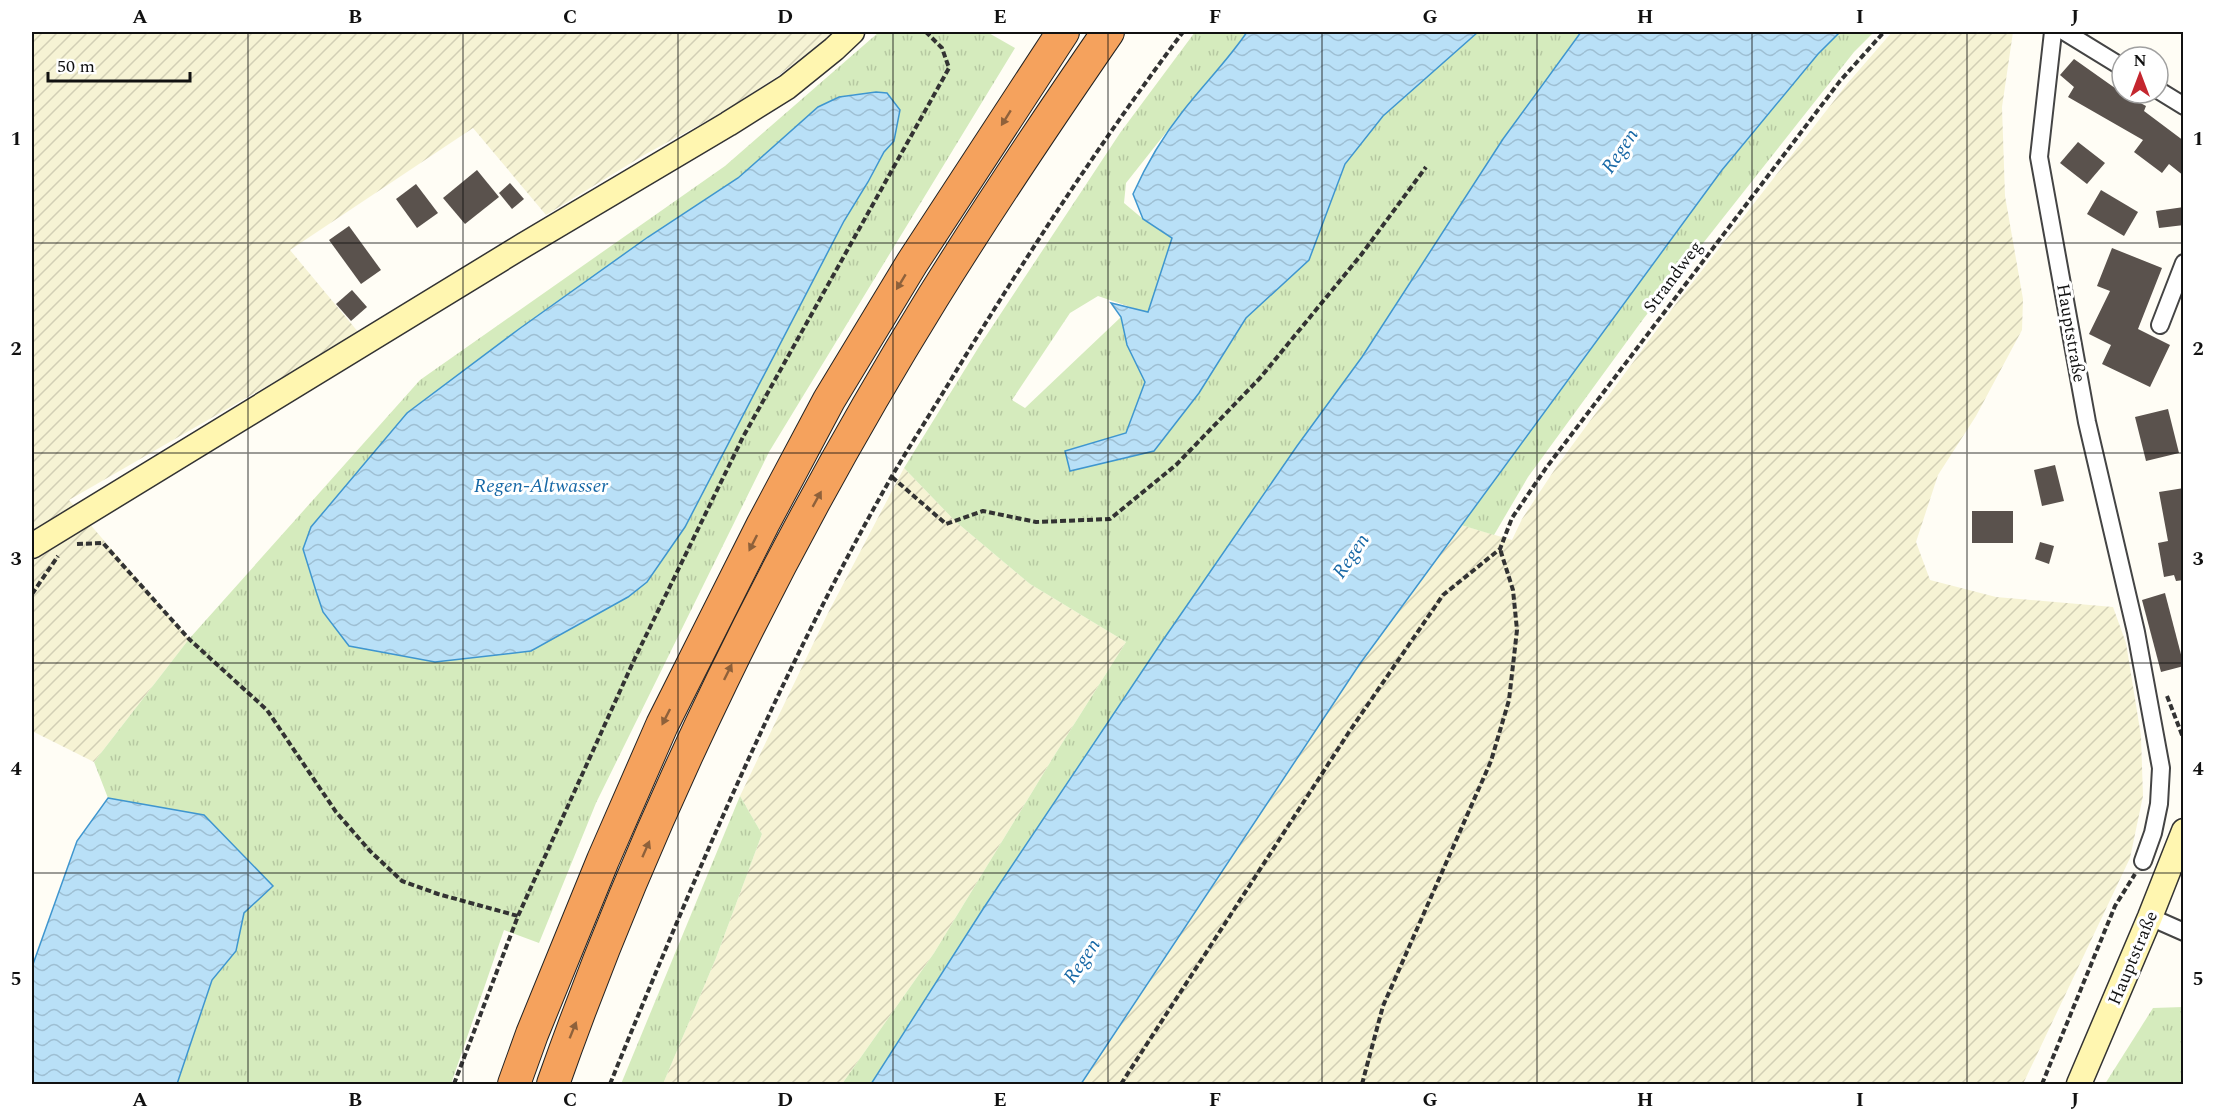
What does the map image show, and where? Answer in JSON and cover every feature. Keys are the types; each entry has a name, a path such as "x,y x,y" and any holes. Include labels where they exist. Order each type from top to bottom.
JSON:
{"highway":[{"path":"514,1084 603,860 662,725 763,524 829,400 912,263 1063,32"},
{"path":"553,1084 634,876 693,742 785,557 854,431 933,298 1031,145 1108,32"}],"street":[{"path":"32,546 524,245 728,124 787,87 852,32"},
{"name":"Hauptstraße","path":"2053,32 2039,157 2087,422 2136,632 2160,768 2160,804 2144,861"},
{"path":"2065,32 2110,60"},
{"path":"2170,97 2184,106"},
{"path":"2160,325 2184,263"},
{"name":"Hauptstraße","path":"2079,1084 2184,831"},
{"path":"2150,917 2184,932"}],"path":[{"path":"454,1084 518,916 630,669 743,437 949,68 942,48 926,32"},
{"path":"610,1084 664,950 751,753 820,611 892,477 1016,272 1183,32"},
{"name":"Strandweg","path":"1500,549 1512,518 1546,468 1840,81 1884,32"},
{"path":"892,477 946,524 983,511 1036,522 1110,519 1176,465 1260,378 1361,255 1426,167"},
{"path":"68,544 103,543 189,639 267,710 336,812 370,851 402,881 438,894 518,916"},
{"path":"1121,1084 1343,741 1443,595 1500,549 1513,590 1516,630 1509,699 1491,761 1383,1006 1362,1084"},
{"path":"32,594 62,551"},
{"path":"2042,1084 2115,906 2144,861"}],"shaded area":[{"path":"32,32 835,32 775,78 723,112 644,155 546,215 473,128 290,250 359,333 69,500 189,639 94,762 32,731"},
{"path":"1892,32 2013,32 2002,107 2005,196 2023,299 2022,330 1976,416 1938,475 1916,542 1930,580 1996,597 2113,607 2126,643 2141,736 2143,796 2130,858 2023,1084 1081,1084 1359,665 1461,525 1512,540 1522,519 1557,466 1675,305 1847,84"},
{"path":"904,468 955,521 1030,584 1126,642 934,953 842,1084 663,1084 716,958 762,834 740,796 827,615"}],"green space":[{"path":"879,32 987,32 1015,48 769,452 596,803 539,943 504,930 451,1084 177,1084 212,980 236,951 244,913 204,815 108,798 94,762 189,639 420,380 725,166","holes":["856,94 900,110 894,141 884,152 844,221 685,527 647,582 628,597 596,615 311,527 407,413 648,237 738,178 818,107 839,97"]},
{"path":"1195,32 1247,32 1126,183 1124,203 1172,238 1148,313 1098,296 1070,313 1012,400 1025,408 1121,317 1127,345 1145,381 1126,433 1065,451 1071,471 1199,393 1246,318 1309,259 1345,164 1383,116 1478,32 1581,32 1503,139 1362,357 1297,446 1161,643 983,909 871,1084 842,1084 934,953 1126,642 1030,584 955,521 904,468 980,345 1120,133"},
{"path":"1840,32 1874,32 1854,52 1644,318 1528,477 1494,535 1461,525 1722,170 1818,54"},
{"path":"740,796 762,834 716,958 663,1084 621,1084"},
{"path":"2183,1007 2181,1084 2105,1084 2153,1008"}],"water":[{"path":"1247,32 1478,32 1383,116 1345,164 1309,260 1246,318 1199,393 1154,451 1070,471 1065,451 1126,433 1145,382 1127,345 1121,317 1111,303 1148,312 1172,238 1143,219 1133,194 1169,130"},
{"name":"Regen","path":"1581,32 1840,32 1818,54 1722,170 1359,665 1081,1084 871,1084 983,909 1161,643 1297,446 1362,357 1503,139"},
{"name":"Regen-Altwasser","path":"876,92 887,93 900,110 894,141 884,152 844,221 685,527 647,582 628,597 531,651 435,662 349,646 323,612 303,549 311,527 407,413 648,237 738,178 818,107 839,97"},
{"path":"108,798 204,815 273,886 244,913 236,951 212,980 177,1084 32,1084 32,967 77,841"}],"building":[{"path":"2074,59 2110,84 2110,105 2146,106 2144,111 2184,141 2184,176 2169,164 2162,173 2134,152 2143,140 2068,97 2074,87 2060,75"},
{"path":"2078,142 2105,163 2087,184 2060,163"},
{"path":"477,170 499,197 465,224 443,198"},
{"path":"510,183 524,199 512,209 499,193"},
{"path":"416,184 438,213 417,228 396,199"},
{"path":"2101,190 2138,212 2124,236 2087,214"},
{"path":"2184,207 2184,225 2159,228 2156,211"},
{"path":"349,226 381,270 361,284 329,240"},
{"path":"2112,248 2162,268 2138,329 2170,345 2150,387 2102,364 2111,345 2089,334 2110,291 2097,286"},
{"path":"352,290 367,307 351,321 336,304"},
{"path":"2168,409 2179,453 2146,461 2135,417"},
{"path":"2055,465 2064,501 2042,506 2034,470"},
{"path":"2184,488 2184,580 2176,581 2174,575 2164,577 2158,543 2168,541 2159,492"},
{"path":"1972,511 2013,511 2013,543 1972,543"},
{"path":"2040,542 2054,546 2049,564 2035,559"},
{"path":"2165,593 2184,666 2161,672 2142,600"}]}
